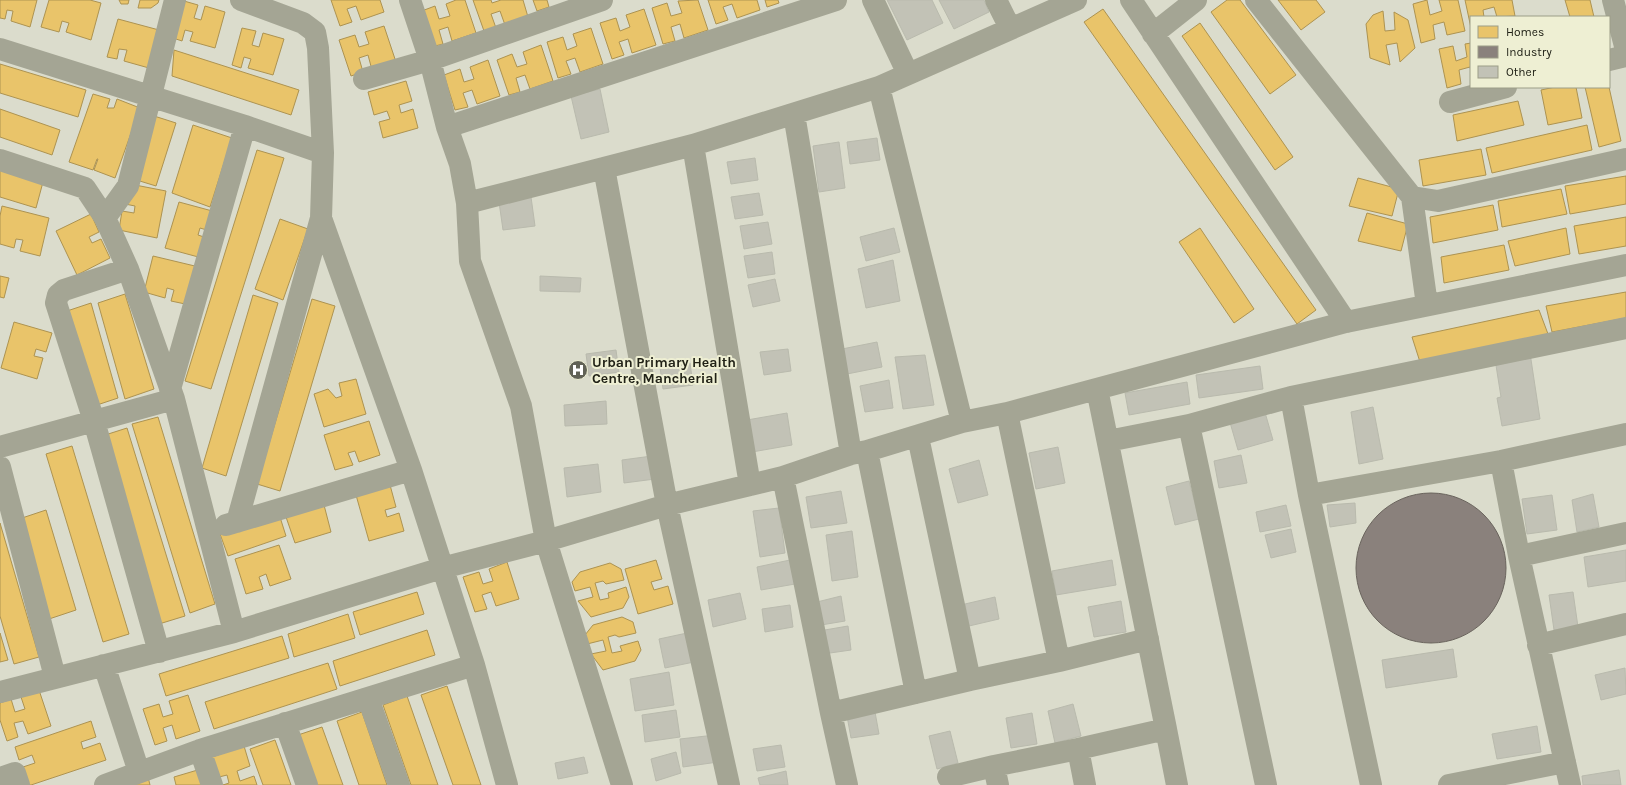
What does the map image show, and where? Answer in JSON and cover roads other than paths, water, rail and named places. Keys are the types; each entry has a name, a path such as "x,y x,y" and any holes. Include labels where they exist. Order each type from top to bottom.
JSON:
{"street":[{"path":"105,218 128,186 175,0"},
{"path":"237,522 321,218 323,153 318,48 315,32 303,23 241,0"},
{"path":"410,0 430,60 447,127 460,164 467,203 470,261 521,406 546,541 622,785"},
{"path":"364,80 430,60 602,0"},
{"path":"447,127 836,0"},
{"path":"873,0 908,74"},
{"path":"996,0 1010,28"},
{"path":"467,203 693,145 879,87 1076,0"},
{"path":"1131,0 1346,322"},
{"path":"1153,34 1196,0"},
{"path":"1256,0 1412,198 1427,306"},
{"path":"1613,0 1626,50"},
{"path":"0,49 245,126 323,153"},
{"path":"1610,60 1626,56"},
{"path":"879,87 962,422"},
{"path":"1450,102 1502,88"},
{"path":"794,114 859,453 916,693"},
{"path":"172,394 245,126"},
{"path":"693,145 750,485"},
{"path":"1412,198 1438,201 1626,159"},
{"path":"0,160 84,188 105,218 128,269 172,394 234,632"},
{"path":"604,168 667,505 729,785"},
{"path":"321,218 411,470 474,665 507,785"},
{"path":"0,692 234,632 442,568 546,541 667,505 782,477 859,453 918,437 962,422 1007,413 1346,322 1626,265"},
{"path":"128,269 64,290 58,295 56,302 94,421 158,652"},
{"path":"1108,441 1189,426 1291,397 1626,328"},
{"path":"1097,389 1177,785"},
{"path":"0,447 94,421 172,394"},
{"path":"1291,397 1309,495 1372,785"},
{"path":"1007,413 1059,661"},
{"path":"1189,426 1266,785"},
{"path":"1309,495 1501,461 1626,434"},
{"path":"918,437 970,680"},
{"path":"1501,461 1519,556 1570,785"},
{"path":"0,467 55,677"},
{"path":"208,531 411,470"},
{"path":"782,477 847,785"},
{"path":"1519,556 1626,533"},
{"path":"1538,645 1626,624"},
{"path":"831,713 1148,639"},
{"path":"111,784 139,772 200,750 474,665"},
{"path":"104,666 139,772"},
{"path":"368,698 399,785"},
{"path":"284,723 307,785"},
{"path":"948,777 996,776 1078,750 1166,729"},
{"path":"200,750 212,785"},
{"path":"1078,750 1085,785"},
{"path":"1449,785 1565,762"},
{"path":"0,778 15,773 19,785"}],"place":[{"name":"Urban Primary Health Centre, Mancherial","path":"578,370"}]}
